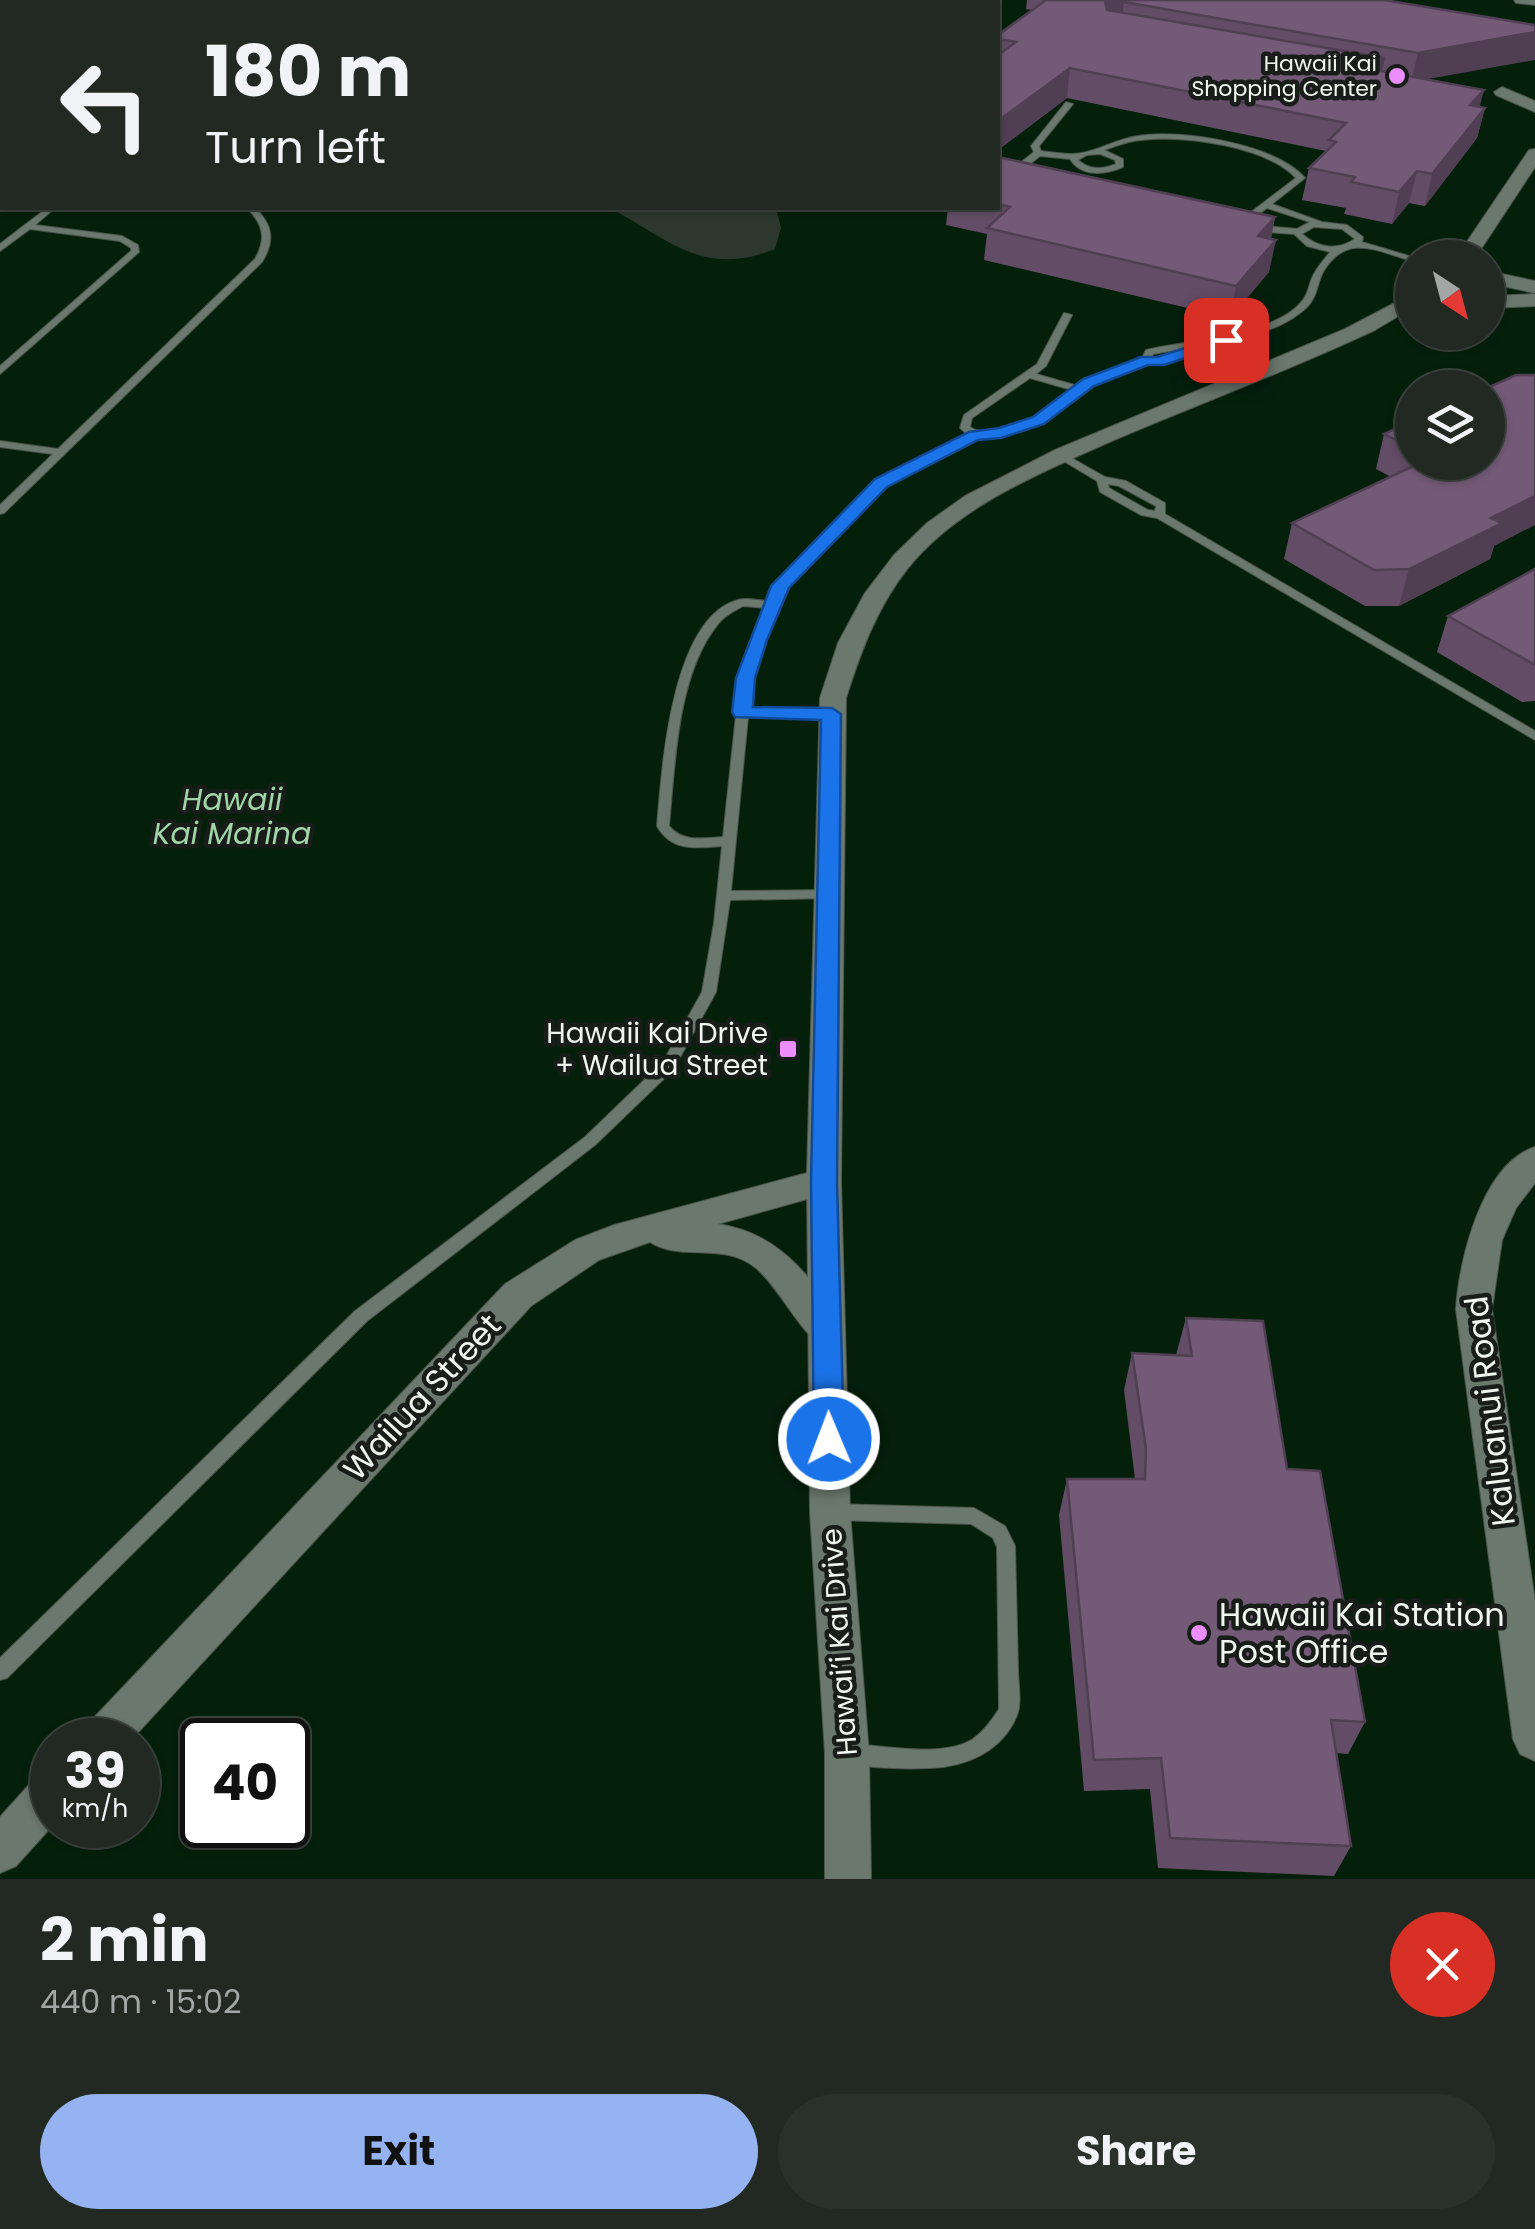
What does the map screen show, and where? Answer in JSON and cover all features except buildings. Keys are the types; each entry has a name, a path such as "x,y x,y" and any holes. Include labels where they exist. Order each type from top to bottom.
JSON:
{"main road":[{"path":"1519,0 1535,2"},
{"path":"1535,92 1495,93 1535,107"},
{"path":"1478,240 1535,154"},
{"path":"1505,281 1535,287"},
{"path":"1505,301 1535,300"},
{"name":"Hawai’i Kai Drive","path":"848,1879 847,1754 830,1512 824,1182 832,714 851,638 864,610 901,560 977,497 1061,455 1395,313"},
{"path":"1262,370 1366,345 1395,334"},
{"name":"Kaluanui Road","path":"1535,1160 1498,1205 1476,1264 1473,1298 1475,1334 1535,1738"},
{"name":"Wailua Street","path":"123,1718 518,1295 587,1250 626,1235 824,1182"},
{"path":"626,1235 698,1236 760,1249 780,1264 826,1329"},
{"path":"0,1850 30,1817"}],"lane":[{"path":"1038,153 1035,146 1069,104"},
{"path":"1013,173 1038,153 1075,157 1145,137 1182,138 1275,157 1295,167 1301,178 1264,204 1236,231 1298,232 1305,226 1323,223"},
{"path":"1075,157 1077,166 1090,170 1112,170 1120,165 1114,156 1092,152"},
{"path":"1264,204 1353,230 1358,234 1358,243"},
{"path":"0,248 48,210"},
{"path":"0,511 259,260 268,242 268,230 253,210"},
{"path":"0,371 135,252 135,247 122,239 27,226"},
{"path":"1298,232 1298,237 1309,244 1337,250 1358,243 1395,253"},
{"path":"1309,244 1318,274"},
{"path":"0,1671 361,1316 590,1141 668,1066 709,992 724,896 746,678 780,586 881,483 975,435 1001,433 1039,420 1078,389 1146,360 1158,362 1198,351 1207,348 1209,342 1289,316 1306,303 1318,274 1337,250"},
{"path":"975,435 965,428 967,417 1041,366 1067,315"},
{"path":"1030,376 1078,389"},
{"path":"0,444 57,452"},
{"path":"1061,455 1102,480 1104,490 1145,513 1160,515 1535,736"},
{"path":"730,840 676,842 663,826 676,709 707,624 741,602 773,604"},
{"path":"742,712 832,714"},
{"path":"724,896 828,896"},
{"path":"830,1512 974,1516 999,1532 1006,1546 1009,1710 1000,1728 971,1753 953,1758 847,1754"}],"water":[{"name":"Hawaii Kai Marina","path":"1000,0 1535,0 1535,1879 0,1879 0,210 613,210 688,251 727,259 750,257 775,249 781,228 776,210 1000,210"}],"place":[{"name":"Hawaii Kai Shopping Center","path":"1397,76"},
{"name":"Hawaii Kai Drive + Wailua Street","path":"788,1049"},
{"name":"Hawaii Kai Station Post Office","path":"1199,1633"}],"route":[{"path":"829,1439 824,1182 832,714 742,712 746,678 758,640 780,586 881,483 975,435 1001,433 1039,420 1088,382 1146,360 1158,362 1207,348 1209,342 1226,340"}]}
